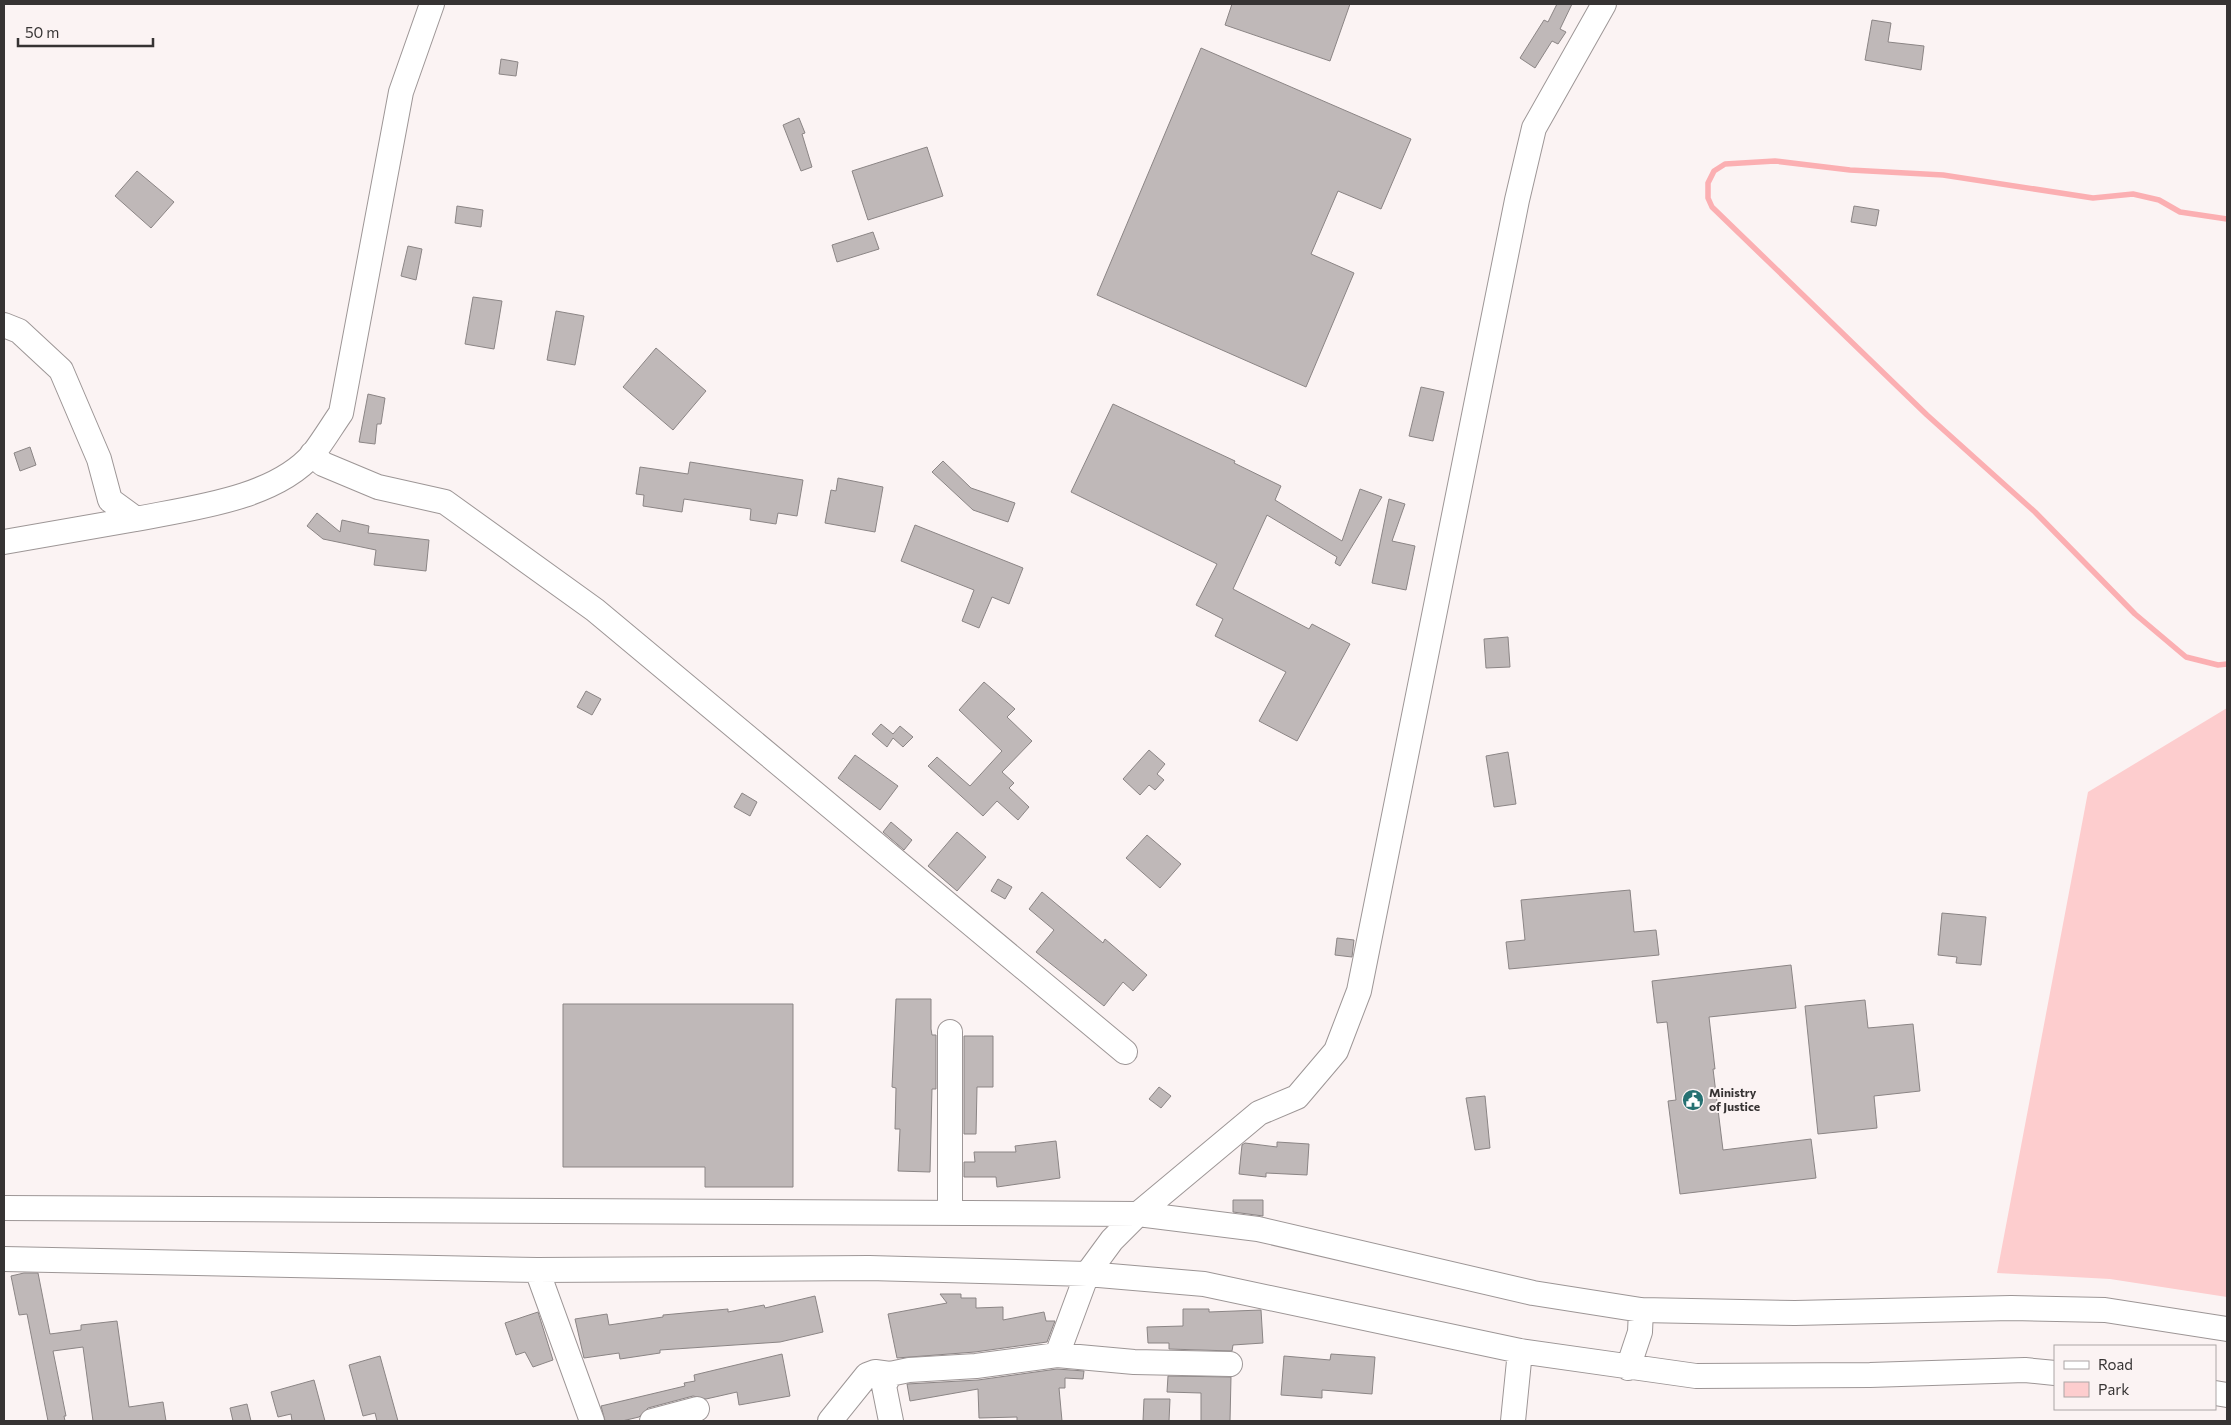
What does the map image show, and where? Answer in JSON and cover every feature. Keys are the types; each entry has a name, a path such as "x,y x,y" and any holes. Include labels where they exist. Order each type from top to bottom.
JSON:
{"street":[{"path":"4,542 233,500 289,474 312,454 341,413 401,92 432,4"},
{"path":"1057,1355 1087,1274 1112,1240 1138,1214 1259,1113 1297,1097 1336,1051 1359,991 1517,200 1534,128 1604,4"},
{"path":"4,325 19,331 61,370 99,459 110,500 136,519"},
{"path":"312,454 322,464 378,487 445,502 595,610 1125,1052"},
{"path":"950,1032 950,1212"},
{"path":"4,1208 1138,1214 1258,1229 1533,1293 1641,1310 1795,1313 2011,1308 2105,1310 2227,1329"},
{"path":"4,1258 537,1270 869,1268 1087,1274 1204,1284 1520,1351 1628,1368 1696,1376 1870,1375 2025,1370 2054,1373"},
{"path":"537,1270 592,1421"},
{"path":"1628,1368 1640,1332 1641,1310"},
{"path":"1513,1421 1520,1351"},
{"path":"830,1421 867,1375 875,1372 890,1374 909,1370 976,1366 1057,1355 1134,1362 1230,1364"},
{"path":"890,1374 884,1386 890,1421"},
{"path":"652,1421 697,1410"}],"green space":[{"path":"2227,708 2227,1297 2110,1279 1997,1273 2088,792"}],"building":[{"path":"1232,4 1350,4 1330,61 1225,25"},
{"path":"1557,4 1572,4 1560,29 1566,32 1558,44 1552,41 1535,68 1520,58 1544,20 1548,22"},
{"path":"1872,20 1891,23 1888,42 1924,46 1921,70 1865,60"},
{"path":"1201,48 1411,139 1381,209 1338,191 1311,254 1354,273 1306,387 1097,295"},
{"path":"501,59 518,62 516,76 499,74"},
{"path":"799,118 805,133 802,134 812,167 801,171 783,125"},
{"path":"927,147 943,196 868,220 852,171"},
{"path":"137,171 174,202 151,228 115,196"},
{"path":"457,206 483,210 481,227 455,223"},
{"path":"1854,206 1879,210 1876,226 1851,222"},
{"path":"873,232 879,249 837,262 832,245"},
{"path":"408,246 422,249 416,280 401,276"},
{"path":"473,297 502,301 494,349 465,344"},
{"path":"556,311 584,316 575,365 547,360"},
{"path":"656,348 706,391 673,430 623,387"},
{"path":"1421,387 1444,392 1433,441 1409,436"},
{"path":"368,394 385,398 381,424 377,424 375,444 359,442"},
{"path":"1113,404 1235,461 1234,463 1281,486 1275,500 1342,541 1360,489 1382,497 1340,566 1335,563 1337,557 1267,515 1233,589 1309,629 1312,624 1350,644 1297,741 1259,721 1286,672 1215,636 1223,619 1196,605 1217,564 1071,492"},
{"path":"30,447 36,465 20,471 14,453"},
{"path":"943,461 971,488 1015,503 1008,522 973,510 932,472"},
{"path":"690,462 803,480 797,516 778,513 776,524 750,520 751,509 684,499 682,512 643,506 644,495 636,494 640,467 688,474"},
{"path":"838,478 883,487 875,532 825,523 831,490 836,491"},
{"path":"1389,499 1405,504 1392,541 1415,546 1406,590 1372,583"},
{"path":"317,513 340,532 342,520 369,526 368,533 429,540 426,571 374,565 376,550 323,539 307,526"},
{"path":"915,525 1023,568 1009,604 992,597 979,628 962,621 974,590 901,561"},
{"path":"1508,637 1510,667 1486,668 1484,639"},
{"path":"984,682 1015,709 1007,717 1032,741 1002,772 1014,783 1009,788 1029,807 1018,820 997,801 983,816 928,766 937,757 970,786 1002,751 959,710"},
{"path":"586,691 601,699 592,715 577,707"},
{"path":"881,724 893,734 900,726 913,737 903,747 893,738 887,747 872,734"},
{"path":"1149,750 1165,764 1157,774 1164,780 1155,790 1149,785 1140,795 1123,779"},
{"path":"1508,752 1516,804 1494,807 1486,756"},
{"path":"855,755 898,786 880,810 838,778"},
{"path":"742,793 757,802 750,816 734,807"},
{"path":"891,822 912,840 904,850 883,832"},
{"path":"957,832 986,857 957,891 928,866"},
{"path":"1147,835 1181,864 1160,888 1126,858"},
{"path":"998,879 1012,887 1005,899 991,891"},
{"path":"1630,890 1634,932 1656,930 1659,955 1509,969 1506,942 1525,940 1521,900"},
{"path":"1042,892 1103,943 1105,939 1147,975 1133,991 1123,982 1104,1006 1036,952 1054,930 1029,909"},
{"path":"1942,913 1986,917 1981,965 1956,963 1957,957 1938,955"},
{"path":"1337,938 1354,940 1352,957 1335,955"},
{"path":"1791,965 1796,1008 1709,1017 1715,1069 1713,1069 1723,1150 1811,1139 1816,1178 1680,1194 1668,1101 1676,1100 1667,1022 1657,1023 1652,981"},
{"path":"896,999 931,999 931,1029 932,1035 936,1035 936,1089 932,1089 930,1172 898,1171 900,1129 895,1129 896,1088 892,1087"},
{"path":"1865,1000 1868,1028 1913,1024 1920,1091 1874,1096 1877,1128 1818,1134 1805,1006"},
{"path":"563,1004 793,1004 793,1187 705,1187 705,1167 563,1167"},
{"path":"964,1036 993,1036 993,1087 977,1087 976,1134 964,1134"},
{"path":"1159,1087 1171,1096 1161,1108 1149,1099"},
{"path":"1485,1096 1490,1148 1475,1150 1466,1098"},
{"path":"1056,1141 1060,1178 997,1187 996,1177 964,1177 964,1162 975,1162 974,1152 1016,1152 1015,1146"},
{"path":"1277,1142 1309,1144 1307,1175 1266,1173 1266,1177 1239,1174 1242,1145 1245,1143 1277,1147"},
{"path":"1233,1200 1263,1200 1263,1216 1233,1212"},
{"path":"24,1273 38,1273 50,1334 81,1330 81,1325 117,1321 129,1407 163,1402 166,1421 93,1421 83,1347 53,1351 66,1416 64,1416 65,1421 48,1421 27,1314 19,1315 11,1276"},
{"path":"940,1294 961,1294 961,1298 976,1298 976,1308 1003,1307 1003,1320 1044,1312 1046,1321 1055,1321 1047,1342 975,1352 897,1358 888,1314 947,1303"},
{"path":"815,1296 823,1332 780,1342 660,1350 660,1353 620,1359 619,1353 584,1358 575,1319 607,1314 609,1325 663,1317 663,1315 728,1309 728,1312 764,1305 765,1308"},
{"path":"1183,1309 1209,1309 1209,1312 1261,1310 1263,1343 1233,1345 1232,1351 1169,1349 1169,1343 1148,1343 1147,1327 1183,1326"},
{"path":"538,1312 553,1360 533,1367 525,1352 516,1355 505,1323"},
{"path":"782,1354 790,1396 739,1405 737,1392 706,1399 693,1396 648,1408 639,1417 622,1421 605,1421 601,1406 685,1386 684,1383 695,1381 694,1375"},
{"path":"1331,1354 1375,1357 1372,1394 1322,1390 1322,1398 1281,1395 1284,1356 1330,1360"},
{"path":"380,1356 398,1421 377,1421 375,1413 363,1416 349,1365"},
{"path":"1057,1369 1084,1371 1083,1379 1065,1378 1065,1388 1059,1388 1062,1421 1017,1421 1017,1417 979,1418 978,1389 910,1401 907,1384 978,1380"},
{"path":"1168,1376 1231,1377 1230,1421 1201,1421 1201,1393 1167,1392"},
{"path":"314,1380 325,1421 292,1421 291,1414 278,1417 271,1392"},
{"path":"1144,1399 1170,1399 1169,1421 1143,1421"},
{"path":"247,1404 251,1421 233,1421 230,1408"}],"waterway":[{"path":"2227,219 2180,212 2159,200 2133,194 2093,198 1943,175 1850,170 1775,161 1725,164 1714,171 1708,183 1708,198 1712,207 1927,415 2035,512 2135,614 2186,657 2218,665 2227,664"}],"place":[{"name":"Ministry of Justice","path":"1693,1100"}]}
